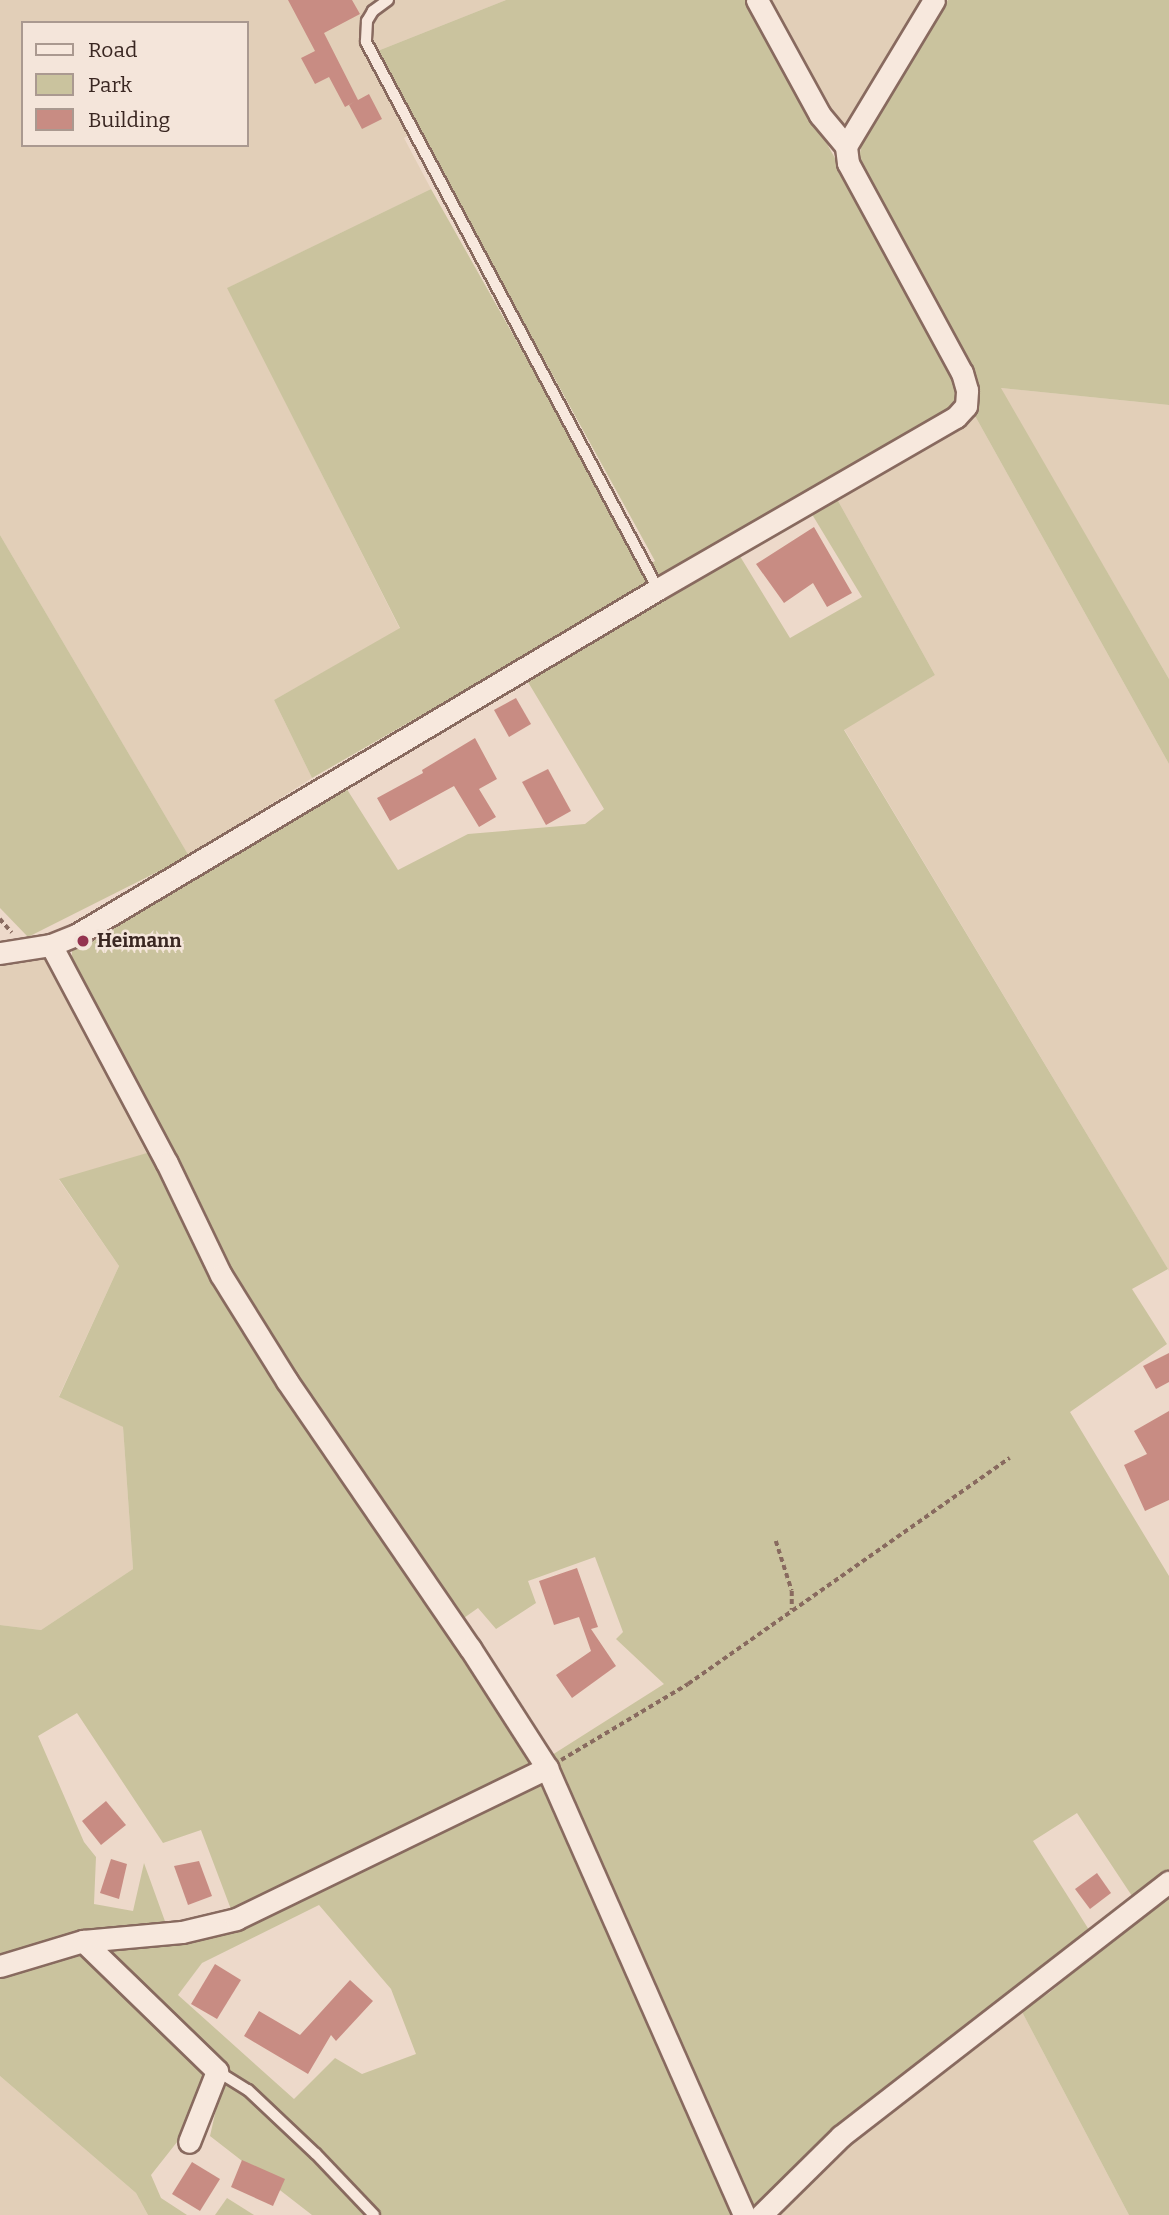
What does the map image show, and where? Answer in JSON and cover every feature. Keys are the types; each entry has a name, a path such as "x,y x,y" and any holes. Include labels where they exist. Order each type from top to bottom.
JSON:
{"street":[{"path":"0,953 51,945 78,934 658,589 942,427 966,406 967,390 962,373 848,163 846,146 820,115 757,0"},
{"path":"846,146 934,0"},
{"path":"51,945 167,1163 221,1275 287,1381 470,1648 547,1768 744,2215"},
{"path":"0,1966 83,1941 182,1932 236,1919 547,1768"},
{"path":"761,2215 841,2136 1169,1882"},
{"path":"83,1941 216,2071 189,2142"}],"lane":[{"path":"388,0 373,11 367,21 366,43 658,589"},
{"path":"216,2071 248,2091 316,2154 374,2215"}],"path":[{"path":"547,1768 688,1684 1010,1458"},
{"path":"776,1541 789,1580 792,1610"}],"shaded area":[{"path":"0,0 506,0 375,52 419,129 404,138 431,189 228,288 400,629 274,700 312,778 189,856 0,535"},
{"path":"765,0 928,0 845,134 828,113"},
{"path":"1000,388 1169,405 1169,679"},
{"path":"974,414 1169,764 1169,1271 844,729 935,675 837,499"},
{"path":"22,956 53,960 61,985 147,1154 59,1180 119,1266 59,1396 123,1427 133,1569 41,1630 0,1625 0,961"},
{"path":"1021,2010 1129,2215 773,2215 848,2141"},
{"path":"0,2076 136,2193 148,2215 0,2215"}],"green space":[{"path":"506,0 747,0 955,374 958,394 952,410 312,778 274,700 400,628 227,288 431,189 644,567 655,561 375,52"},
{"path":"948,0 1169,0 1169,405 1001,388 1169,679 1169,764 974,414 978,385 858,162 864,134"},
{"path":"837,499 935,675 844,730 1168,1269 1132,1289 1167,1344 1070,1412 1169,1576 1169,1891 1160,1876 1132,1896 1077,1813 1033,1841 1091,1933 916,2063 838,2127 755,2210 718,2170 737,2215 312,2215 210,2136 225,2070 102,1948 194,1938 534,1783 560,1775 552,1755 664,1684 616,1639 623,1632 595,1557 528,1581 536,1603 496,1629 478,1608 447,1630 534,1765 232,1912 201,1830 163,1843 77,1713 38,1736 84,1842 96,1857 94,1904 133,1911 144,1863 166,1924 78,1932 0,1954 0,1625 41,1630 133,1569 123,1427 59,1397 119,1266 59,1179 147,1153 112,1086 133,1078 72,960 72,946 343,783 398,870 468,834 585,824 604,809 525,677 738,553 790,638 862,597 810,511","holes":["319,1905 391,1989 416,2054 362,2074 335,2058 294,2099 178,1995 202,1963"]},
{"path":"0,535 189,856 28,937 0,908"},
{"path":"1169,1893 1169,2215 1129,2215 1021,2010 1049,1993"},
{"path":"80,1951 207,2070 181,2137 151,2175 161,2198 187,2215 148,2215 136,2193 0,2076 0,1975"},
{"path":"227,2198 254,2215 215,2215"}],"building":[{"path":"288,0 352,0 360,14 324,33 358,100 369,94 382,119 362,129 349,105 354,102 345,107 329,77 315,84 301,58 315,51"},
{"path":"814,527 852,593 827,607 813,583 784,603 756,564"},
{"path":"516,698 531,724 509,737 494,710"},
{"path":"475,738 497,779 479,789 496,817 479,827 454,786 390,821 377,798 423,773 422,770"},
{"path":"548,769 571,811 546,825 522,782"},
{"path":"1169,1353 1169,1382 1156,1389 1143,1366"},
{"path":"1169,1411 1169,1500 1145,1511 1124,1465 1147,1454 1134,1431"},
{"path":"577,1568 598,1627 591,1629 616,1666 572,1698 556,1675 591,1651 579,1617 554,1625 539,1581"},
{"path":"106,1801 126,1825 101,1845 82,1821"},
{"path":"111,1859 127,1864 119,1899 100,1893"},
{"path":"199,1861 212,1896 188,1905 174,1866"},
{"path":"1097,1873 1111,1893 1090,1909 1075,1889"},
{"path":"215,1964 241,1980 217,2019 191,2004"},
{"path":"350,1980 373,2001 336,2041 331,2035 308,2074 244,2036 259,2011 300,2035"},
{"path":"242,2160 285,2179 273,2206 231,2187"},
{"path":"192,2162 220,2179 200,2211 172,2194"}],"place":[{"name":"Heimann","path":"83,941"}]}
